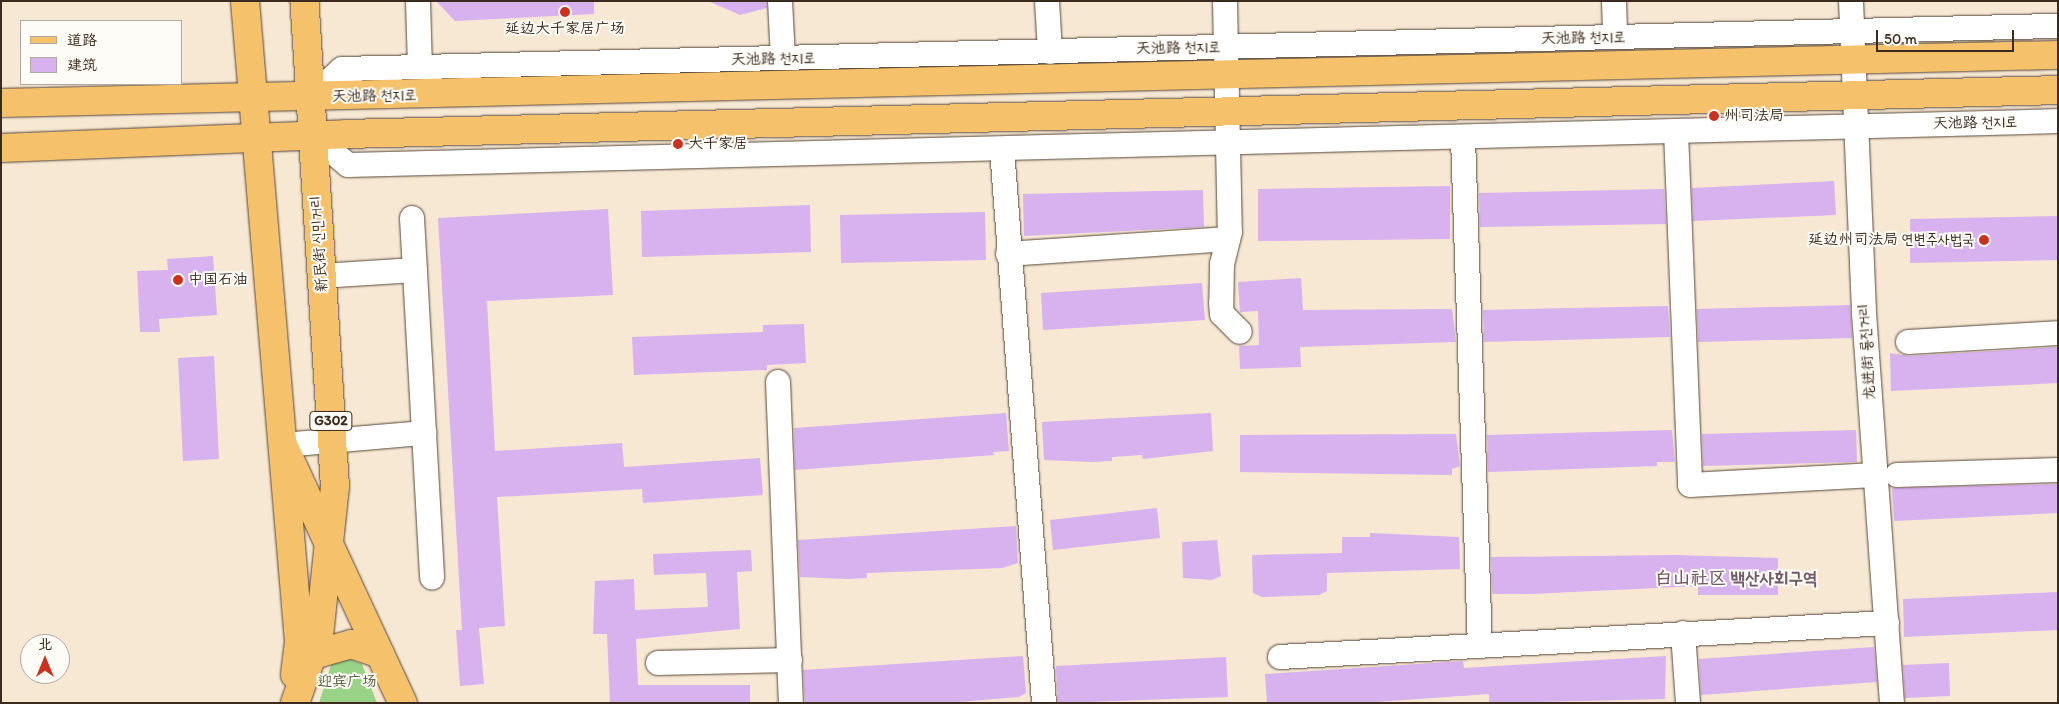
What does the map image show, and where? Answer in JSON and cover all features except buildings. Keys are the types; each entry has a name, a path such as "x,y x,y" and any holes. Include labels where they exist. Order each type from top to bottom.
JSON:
{"main road":[{"name":"新民街 신민거리","path":"245,1 254,138 283,445 298,642 292,703"},
{"name":"新民街 신민거리","path":"304,1 336,487 362,610"},
{"name":"天池路 천지로","path":"1,103 310,98 2058,55"},
{"name":"天池路 천지로","path":"1,148 312,135 2058,90"},
{"name":"新民街 신민거리","path":"283,445 362,610 403,703"},
{"name":"新民街 신민거리","path":"296,703 313,655 330,542 336,487"},
{"path":"313,655 351,644 380,654"}],"street":[{"path":"418,1 420,67"},
{"path":"780,1 783,58"},
{"path":"1048,1 1050,52"},
{"path":"1225,1 1230,144 1227,239 1222,264 1222,314 1240,332"},
{"path":"1614,1 1615,37"},
{"name":"龙进街 룡진거리","path":"1851,1 1853,96 1886,475 1887,623 1892,703"},
{"name":"天池路 천지로","path":"310,98 342,69 2058,26"},
{"name":"天池路 천지로","path":"312,135 348,165 1230,144 2058,121"},
{"path":"1676,132 1690,485 1886,475 2058,470"},
{"path":"1462,138 1480,646"},
{"path":"1002,149 1008,254 1044,703"},
{"path":"412,218 432,577"},
{"path":"1008,254 1227,239"},
{"path":"321,276 415,270"},
{"path":"1908,342 2058,333"},
{"path":"778,382 792,703"},
{"path":"283,445 424,433"},
{"path":"1280,656 1887,623"},
{"path":"1683,633 1688,703"},
{"path":"658,663 790,660"}],"green space":[{"name":"迎宾广场","path":"347,658 362,664 377,703 319,703 332,662"}],"place":[{"name":"延边大千家居广场","path":"565,12"},
{"name":"州司法局","path":"1714,116"},
{"name":"大千家居","path":"678,144"},
{"name":"延边州司法局 연변주사법국","path":"1984,240"},
{"name":"中国石油","path":"178,280"}],"district":[{"name":"白山社区 백산사회구역","path":"1736,578"}]}
